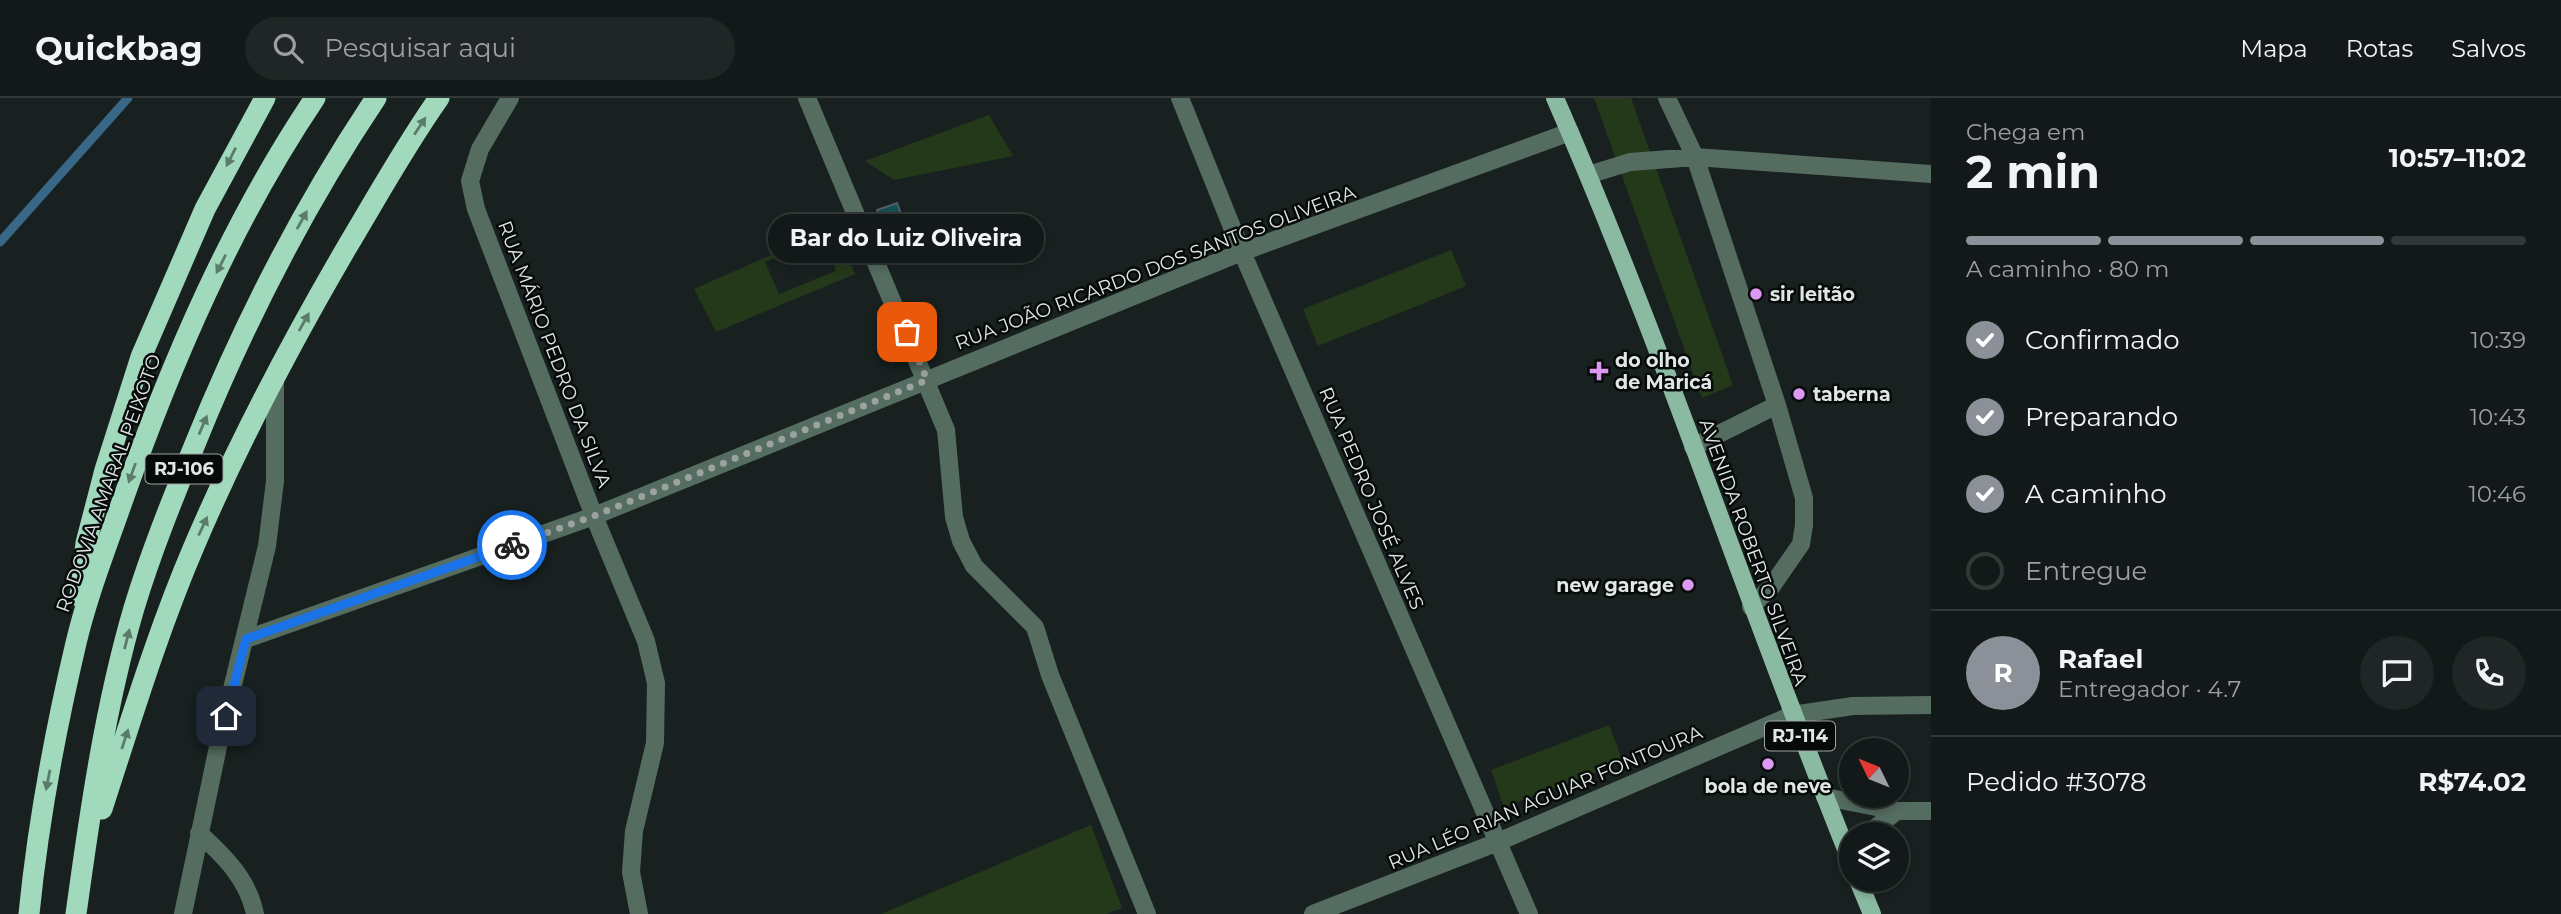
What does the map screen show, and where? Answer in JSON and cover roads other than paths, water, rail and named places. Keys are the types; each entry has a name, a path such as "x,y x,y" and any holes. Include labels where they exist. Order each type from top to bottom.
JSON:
{"highway":[{"path":"76,641 86,543 104,470 141,356 205,209 244,132 265,98"},
{"name":"RODOVIA AMARAL PEIXOTO","path":"29,914 46,791 76,641 133,471 190,324 255,199 315,98"},
{"name":"RJ-106","path":"76,914 117,677 134,608 167,512 235,348 269,280 319,189 376,98"},
{"path":"81,874 150,661 194,545 275,376 399,158 439,98"}],"main road":[{"name":"AVENIDA ROBERTO SILVEIRA","path":"1555,98 1693,447 1792,715 1839,828"},
{"path":"1863,892 1872,914"}],"street":[{"name":"RUA MÁRIO PEDRO DA SILVA","path":"510,98 480,149 470,181 476,209 594,516 646,641 656,683 655,743 634,831 631,872 639,914"},
{"path":"807,98 946,430 954,517 961,541 974,566 1035,627 1050,675 1147,914"},
{"name":"RUA PEDRO JOSÉ ALVES","path":"1180,98 1242,252 1529,914"},
{"path":"1667,98 1695,158 1777,405 1804,498 1801,544 1790,563 1751,607"},
{"name":"RUA JOÃO RICARDO DOS SANTOS OLIVEIRA","path":"246,639 594,516 1242,252 1570,132"},
{"path":"1588,176 1630,162 1695,158 1931,174"},
{"path":"183,914 199,833 267,546 275,481 275,376"},
{"path":"1693,447 1777,405"},
{"name":"RUA LÉO RIAN AGUIAR FONTOURA","path":"1313,914 1498,842 1792,715 1853,706 1931,705"},
{"path":"1825,797 1897,811 1931,811"},
{"path":"1883,822 1897,811"},
{"path":"199,833 224,855 240,877 251,896 255,914"}],"waterway":[{"path":"0,242 128,98"}],"place":[{"name":"sir leitão","path":"1756,294"},
{"name":"Bar do Luiz Oliveira","path":"907,332"},
{"name":"do olho de Maricá","path":"1599,371"},
{"name":"taberna","path":"1799,394"},
{"name":"new garage","path":"1688,585"},
{"name":"bola de neve","path":"1768,764"}]}
